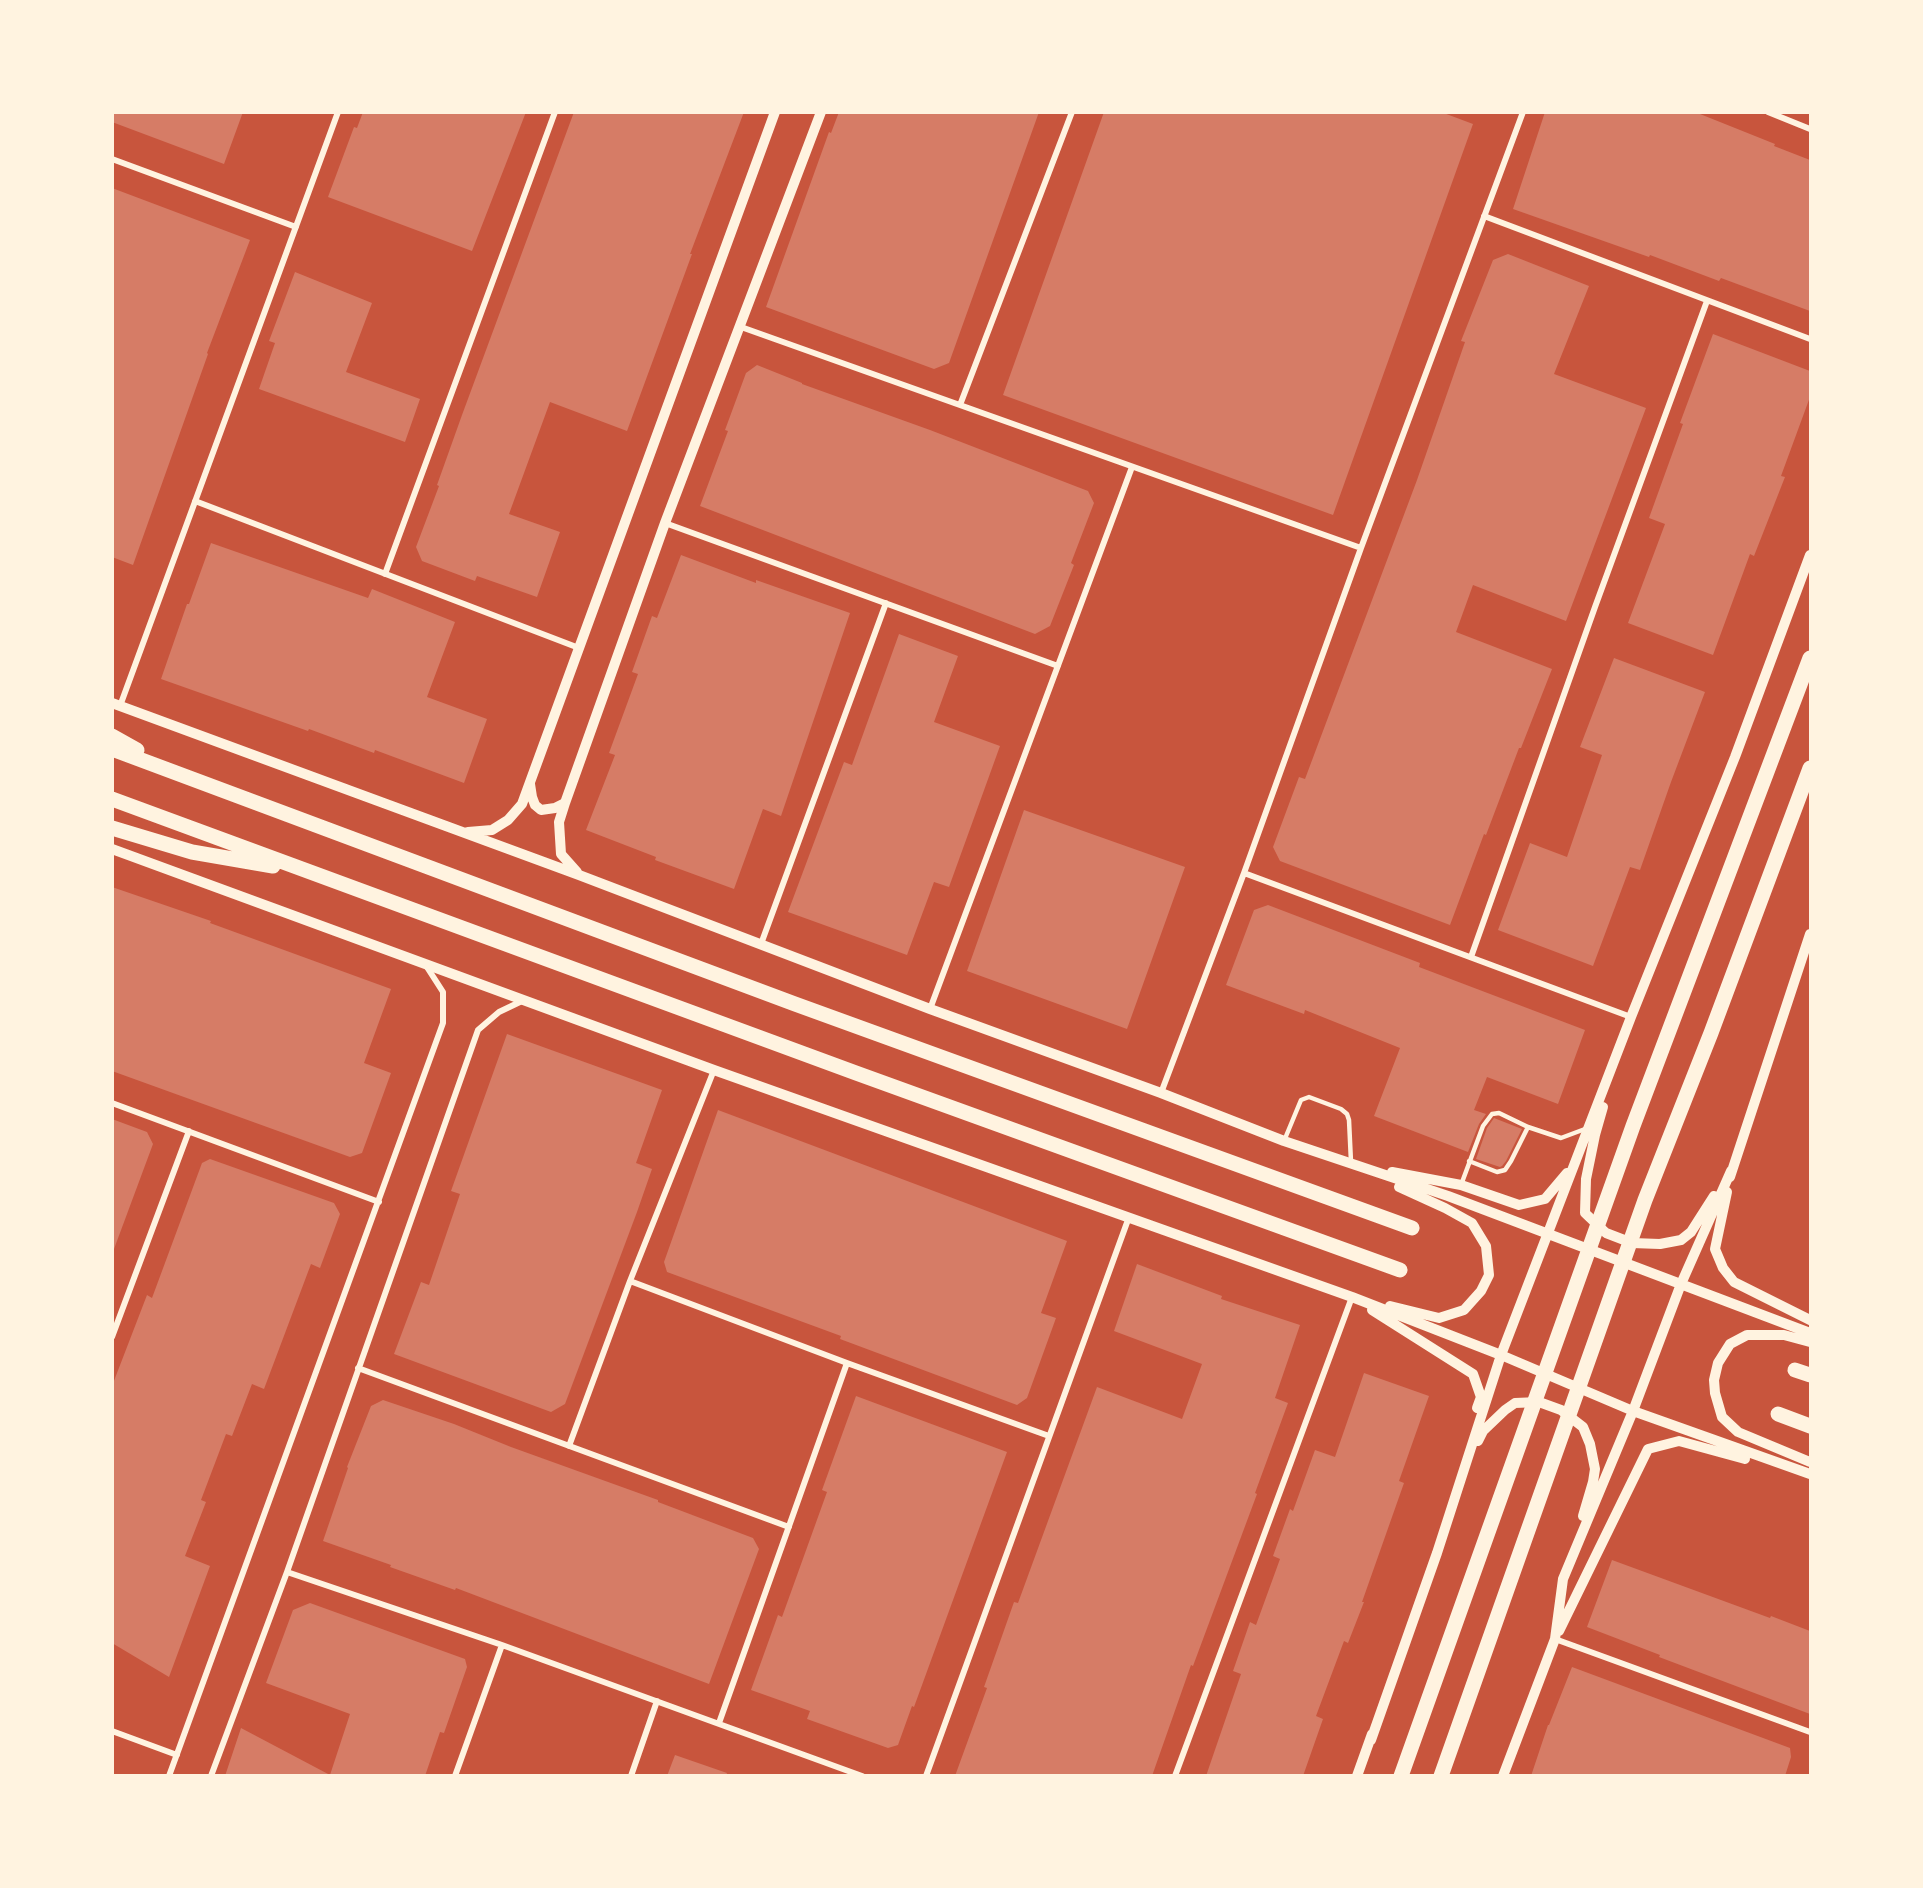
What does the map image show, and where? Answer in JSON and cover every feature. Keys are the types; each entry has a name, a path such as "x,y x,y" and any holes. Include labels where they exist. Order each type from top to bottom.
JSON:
{"main road":[{"path":"1401,1776 1610,1189 1810,658"},
{"path":"112,736 182,775"},
{"path":"112,749 795,1004 1412,1228"},
{"path":"1441,1776 1645,1200 1711,1033 1810,768"},
{"path":"112,799 309,873 1400,1270"},
{"path":"112,828 192,852 309,873"},
{"path":"1795,1370 1810,1375"},
{"path":"1778,1414 1810,1426"}],"street":[{"path":"338,112 195,501 116,705 579,875 1284,1141 1448,1196 1810,1333"},
{"path":"385,574 555,112"},
{"path":"463,832 492,830 508,820 522,804 775,112"},
{"path":"579,875 561,854 559,822 565,803 666,523 821,112"},
{"path":"960,405 1072,112"},
{"path":"1161,1093 1523,112"},
{"path":"1768,112 1810,129"},
{"path":"1788,120 1791,112"},
{"path":"112,159 296,227"},
{"path":"1484,216 1810,339"},
{"path":"1471,957 1595,607 1707,301"},
{"path":"741,327 1361,548"},
{"path":"930,1009 1132,467"},
{"path":"195,501 579,648"},
{"path":"666,523 1058,666"},
{"path":"1437,1553 1501,1355 1631,1017 1735,757 1810,555"},
{"path":"761,944 886,603"},
{"path":"530,784 535,805 541,810 555,808 565,803"},
{"path":"112,849 714,1070 1352,1297 1501,1355 1633,1411 1810,1477"},
{"path":"1244,873 1631,1017"},
{"path":"1563,1579 1633,1411 1681,1284 1731,1171 1810,934"},
{"path":"170,1776 443,1023 443,992 425,964"},
{"path":"211,1776 287,1572 478,1030 499,1011 524,1000"},
{"path":"1631,1017 1595,1135 1586,1179 1585,1213 1606,1233 1632,1243 1660,1244 1681,1240 1691,1232 1731,1171"},
{"path":"570,1446 630,1281 714,1070"},
{"path":"112,1103 379,1202"},
{"path":"1351,1164 1461,1185 1519,1205 1545,1199 1562,1180 1576,1158 1588,1128"},
{"path":"112,1337 189,1131"},
{"path":"1351,1164 1472,1223 1486,1246 1489,1275 1481,1291 1464,1310 1439,1318 1352,1297"},
{"path":"1731,1171 1715,1249 1723,1268 1734,1282 1810,1320"},
{"path":"926,1776 1129,1217"},
{"path":"630,1281 846,1363 1049,1436"},
{"path":"1352,1297 1473,1374 1481,1397 1371,1740"},
{"path":"1175,1776 1352,1297"},
{"path":"1810,1342 1784,1335 1747,1335 1730,1344 1718,1363 1714,1380 1722,1417 1738,1432 1810,1462"},
{"path":"719,1723 846,1363"},
{"path":"358,1368 789,1527"},
{"path":"1357,1776 1475,1445 1483,1431 1515,1403 1539,1402 1561,1410 1583,1427 1590,1444 1595,1469 1563,1579 1555,1639"},
{"path":"1503,1776 1555,1639 1648,1449 1679,1441 1810,1477"},
{"path":"287,1572 502,1645 862,1776"},
{"path":"1555,1639 1810,1732"},
{"path":"455,1776 502,1645"},
{"path":"631,1776 657,1701"},
{"path":"112,1731 177,1755"}],"lane":[{"path":"1284,1141 1301,1100 1309,1096 1341,1109 1347,1114 1351,1164"},
{"path":"1461,1185 1483,1126 1491,1114 1499,1113 1528,1127 1561,1138 1588,1128"},
{"path":"1469,1161 1497,1172 1505,1170 1528,1127"}],"building":[{"path":"112,112 243,112 224,164 112,122"},
{"path":"363,112 526,112 472,251 328,197 354,127 357,128"},
{"path":"574,112 744,112 690,254 692,254 627,431 550,402 509,514 560,532 537,597 477,576 475,581 422,561 416,547 462,415"},
{"path":"839,112 1039,112 949,363 934,369 766,307 829,132 831,133"},
{"path":"1104,112 1441,112 1473,124 1333,515 1003,395"},
{"path":"1545,112 1695,112 1810,160 1810,311 1721,278 1719,281 1513,209"},
{"path":"112,188 250,240 207,353 133,565 112,557"},
{"path":"1508,254 1589,286 1554,374 1646,408 1566,621 1473,585 1456,632 1552,669 1486,835 1484,834 1450,925 1280,861 1273,847 1299,777 1305,779 1417,480 1465,342 1461,341 1493,260"},
{"path":"295,272 372,303 346,372 420,399 405,442 259,389 275,343 269,341"},
{"path":"1713,334 1810,371 1810,397 1781,476 1785,477 1754,556 1750,554 1713,655 1628,623 1665,524 1649,518 1683,424 1680,423"},
{"path":"757,365 1088,491 1094,503 1071,563 1074,565 1050,626 1035,634 700,506 728,431 725,430 746,373"},
{"path":"211,543 368,598 372,589 455,622 427,697 487,719 464,783 375,750 374,753 161,679"},
{"path":"681,555 756,583 756,580 850,613 781,816 763,809 734,889 655,860 656,857 586,830 615,755 609,753 638,674 632,672 652,616 657,618"},
{"path":"899,634 958,656 934,722 1000,746 949,887 934,882 907,955 788,912 844,762 852,765"},
{"path":"1614,658 1705,692 1640,870 1630,867 1593,966 1498,930 1530,843 1567,857 1602,755 1580,747"},
{"path":"1024,810 1185,867 1127,1029 967,971"},
{"path":"112,887 211,921 210,923 391,989 364,1063 391,1073 362,1153 350,1157 112,1071"},
{"path":"1268,905 1420,963 1419,967 1585,1030 1558,1104 1487,1077 1474,1110 1486,1114 1479,1124 1468,1152 1374,1116 1400,1048 1305,1010 1304,1014 1226,985 1254,910"},
{"path":"507,1034 662,1090 636,1163 652,1169 565,1404 551,1412 394,1354 421,1282 429,1285 460,1194 451,1191"},
{"path":"718,1110 1067,1241 1041,1313 1056,1318 1027,1398 1017,1405 840,1339 841,1336 667,1272 664,1262"},
{"path":"1494,1118 1522,1129 1506,1161 1500,1167 1476,1159 1487,1128"},
{"path":"112,1119 147,1132 153,1144 114,1249 112,1249"},
{"path":"210,1159 334,1203 340,1214 320,1268 311,1264 264,1389 252,1384 232,1436 226,1434 201,1500 206,1502 185,1556 210,1566 169,1677 112,1643 112,1386 147,1295 152,1298 202,1163"},
{"path":"1137,1264 1222,1296 1221,1299 1300,1325 1275,1398 1288,1403 1255,1493 1257,1494 1193,1666 1191,1665 1152,1776 955,1776 987,1688 984,1687 1014,1602 1018,1603 1097,1387 1182,1419 1202,1364 1114,1331"},
{"path":"1364,1373 1429,1396 1399,1481 1404,1483 1362,1602 1364,1602 1348,1643 1344,1641 1316,1716 1323,1719 1303,1776 1206,1776 1241,1674 1233,1671 1250,1622 1256,1625 1280,1559 1273,1556 1290,1509 1293,1511 1315,1450 1335,1457"},
{"path":"856,1396 1007,1452 914,1707 912,1706 898,1745 888,1748 807,1719 810,1711 751,1690 778,1615 782,1617 827,1492 822,1490"},
{"path":"383,1400 658,1500 658,1502 753,1538 759,1549 709,1684 456,1588 455,1590 323,1541 347,1467 371,1406"},
{"path":"1612,1560 1810,1631 1810,1714 1587,1627"},
{"path":"310,1603 465,1659 467,1667 444,1733 440,1732 425,1776 225,1776 241,1728 330,1775 350,1714 266,1683 293,1610"},
{"path":"1572,1667 1790,1748 1791,1757 1785,1776 1531,1776 1548,1725"},
{"path":"675,1755 727,1773 726,1776 667,1776"}]}
